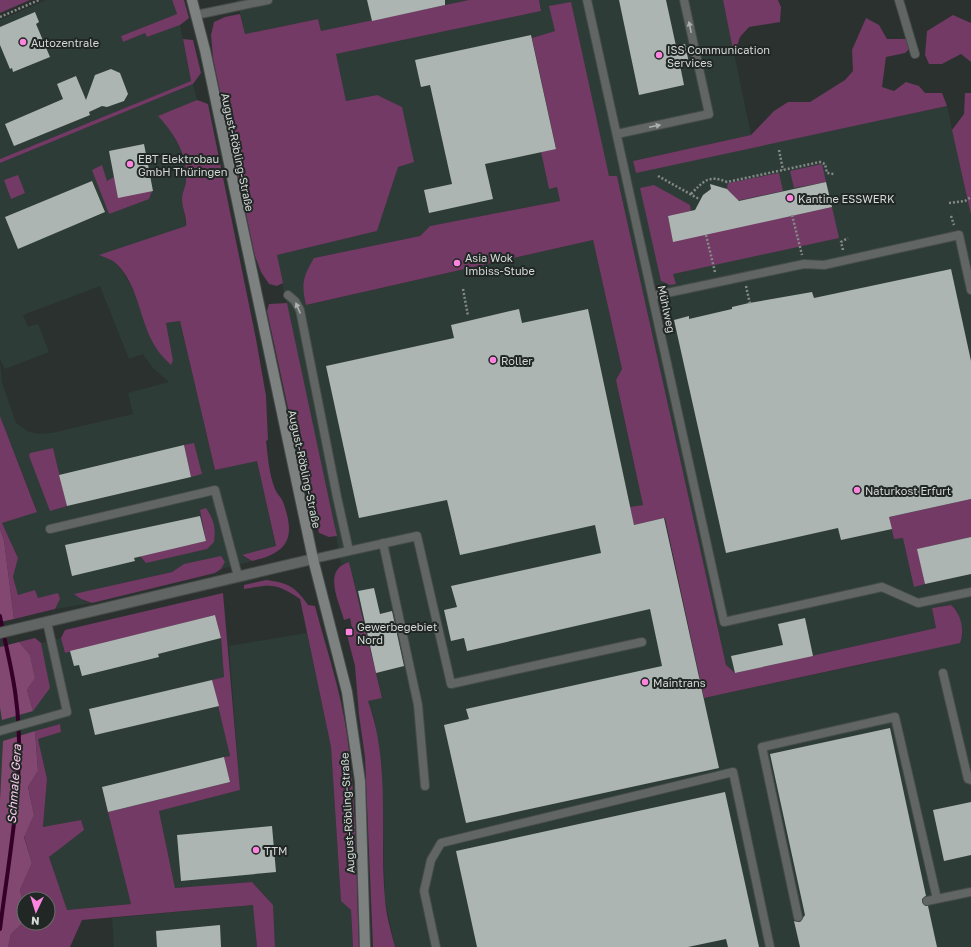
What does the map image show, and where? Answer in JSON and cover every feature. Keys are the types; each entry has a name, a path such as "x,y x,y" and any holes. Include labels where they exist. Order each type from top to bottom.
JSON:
{"street":[{"name":"August-Röbling-Straße","path":"192,0 205,50 313,558 347,692 360,781 365,947"},
{"path":"0,633 313,558"}],"lane":[{"path":"196,15 268,0"},
{"name":"Mühlweg","path":"588,0 724,622 882,587 918,603 971,592"},
{"path":"617,134 709,114 684,0"},
{"path":"899,0 915,54"},
{"path":"653,296 804,264 824,265 959,236 971,290"},
{"path":"288,295 295,301 300,310 349,551"},
{"path":"50,529 215,490 238,576"},
{"path":"313,558 417,536 452,684 642,642"},
{"path":"383,543 418,706 425,786"},
{"path":"1,730 67,712 47,622"},
{"path":"944,673 968,779 971,780"},
{"path":"798,917 762,747 895,717 937,899"},
{"path":"436,947 424,891 431,860 441,843 733,772 770,947"},
{"path":"927,901 971,892"}],"path":[{"path":"0,16 39,0"},
{"path":"778,150 783,170"},
{"path":"691,194 704,180 716,179 727,182 820,162 825,164 827,173 834,174"},
{"path":"658,176 699,199"},
{"path":"949,203 965,200 971,197"},
{"path":"792,215 804,264"},
{"path":"706,235 717,282"},
{"path":"744,276 750,304"},
{"path":"463,289 468,316"}],"shaded area":[{"path":"0,0 30,0 0,13"},
{"path":"46,0 172,0 177,14 121,36 123,42 145,33 147,37 180,25 191,81 0,159 0,20"},
{"path":"172,0 184,0 189,18 180,25 147,37 145,33 123,42 121,36 177,14"},
{"path":"237,0 469,0 321,31 318,19 245,34"},
{"path":"469,0 539,0 541,11 336,54 346,101 377,95 402,107 414,162 398,167 377,231 277,255 283,283 277,286 269,284 261,272 255,256 213,58 211,35 214,22 225,17 240,14 245,34 318,19 321,31"},
{"path":"539,0 723,0 751,135 633,161 636,172 947,106 971,215 971,499 889,517 903,538 917,549 971,537 971,947 395,947 385,900 381,763 374,717 368,701 382,697 349,562 341,564 334,523 276,255 377,231 398,166 377,95 346,101 336,54 541,11","holes":["555,31 609,176 617,176 726,665 735,673 936,628 932,608 951,605 957,610 963,636 879,661 704,698 664,518 634,524 630,508 643,505 616,380 622,369 593,240 307,305 314,258 420,236 430,226 560,201 557,187 549,188 541,152 556,149 532,38","654,185 691,211 668,216 673,241 673,274"]},
{"path":"723,0 778,0 781,7 780,22 749,27 740,37 734,55"},
{"path":"571,2 609,176 617,176 726,665 735,673 936,628 932,608 951,605 960,617 962,633 960,643 704,698 665,518 634,525 630,507 643,505 616,380 622,369 593,240 306,305 303,285 307,270 314,258 420,236 430,226 560,201 557,187 549,189 541,152 556,148 532,38 555,31 549,6"},
{"path":"953,15 971,23 971,62 961,54 942,64 929,64 925,55 927,31"},
{"path":"866,18 879,25 887,39 906,39 911,47 905,53 886,57 882,87 894,91 906,82 919,86 925,93 942,93 947,106 636,173 633,161 751,135 774,111 788,102 810,102 845,80 853,71 852,50"},
{"path":"183,39 193,40 201,73 193,84 0,163 0,159 191,81"},
{"path":"193,84 197,100 159,116 170,129 180,148 185,165 186,181 182,198 186,226 100,255 113,261 123,272 173,360 166,323 180,321 215,470 257,460 276,547 242,556 252,561 221,569 225,562 184,564 172,572 75,594 81,599 92,603 55,609 60,599 38,598 35,590 18,596 13,577 18,558 2,523 37,511 0,416 0,362 2,383 16,423 27,431 38,434 52,433 133,414 128,393 169,382 153,368 143,354 129,359 100,286 23,315 28,327 38,324 49,352 5,369 0,359 0,163","holes":["53,448 67,506 50,510","200,510 214,542 140,556 206,541"]},
{"path":"965,93 971,93 971,215 952,130 964,114"},
{"path":"197,100 208,104 256,339 266,396 268,440 266,441 270,471 275,489 283,502 289,525 289,534 286,542 281,548 264,558 252,561 242,555 276,546 257,461 215,470 180,321 166,323 173,360 171,365 158,351 152,341 137,299 127,278 113,261 99,255 186,226 182,199 186,180 185,162 179,145 158,116"},
{"path":"822,164 826,182 794,188 790,171"},
{"path":"102,165 107,181 114,177 152,191 149,199 109,214 92,170"},
{"path":"779,173 783,191 736,201 734,196 727,189 728,183"},
{"path":"18,175 25,193 11,199 4,180"},
{"path":"654,185 690,205 691,211 668,216 673,241 832,207 839,238 673,274 676,284 670,285 661,281 640,188"},
{"path":"287,303 337,536 329,537 319,533 301,468 267,311 269,304"},
{"path":"0,416 37,512 2,523 18,558 13,577 18,595 35,590 38,598 58,593 60,599 55,609 14,619 4,540 0,529"},
{"path":"194,443 202,474 191,477 184,445"},
{"path":"53,448 67,506 50,511 29,456 30,453"},
{"path":"971,499 971,537 918,549 925,584 914,587 903,538 894,539 889,517"},
{"path":"206,508 213,520 215,532 214,542 207,549 146,563 140,556 206,541 200,510"},
{"path":"0,529 4,540 14,619 0,622"},
{"path":"221,556 225,562 221,569 215,573 92,603 81,599 74,594 172,572 184,564"},
{"path":"349,562 382,698 368,701 380,749 383,799 383,874 385,899 395,947 373,947 365,757 359,715 355,666 347,635 353,633 350,618 344,620 334,587 336,572 341,566"},
{"path":"266,580 280,582 290,586 308,605 315,606 337,686 347,735 353,788 359,947 353,947 351,910 341,901 331,747 300,599 279,587 274,586 261,586 244,589 244,585"},
{"path":"223,593 240,790 159,811 175,888 252,882 273,905 275,947 257,947 253,905 82,920 70,947 8,947 11,934 16,929 16,931 56,931 56,891 20,890 32,863 24,836 34,815 28,787 38,771 35,731 60,724 61,732 38,739 47,779 43,827 81,820 84,830 49,857 67,910 131,904 108,812 230,782 224,757 230,756 212,680 224,677 221,638 215,615 65,653 61,638 65,630"},
{"path":"215,615 221,638 224,677 213,680 230,756 224,757 230,782 108,812 131,904 66,910 49,857 81,820 43,828 47,779 38,739 61,732 59,724 3,741 0,800 0,647 35,638 41,643 61,638 65,653"},
{"path":"307,633 331,747 341,900 351,910 353,947 275,947 273,905 252,882 175,888 159,811 240,790 229,646"},
{"path":"35,638 41,643 50,688 33,711 27,690 35,678 30,655 19,642"},
{"path":"19,642 30,655 35,678 27,690 33,711 2,720 0,707 0,647"},
{"path":"35,731 38,771 28,787 34,815 24,837 32,863 20,891 16,891 16,929 11,934 8,947 0,947 0,800 3,741"},
{"path":"254,905 257,947 114,947 112,918"}],"building":[{"path":"367,0 445,0 445,5 372,21"},
{"name":"ISS Communication Services","path":"619,0 666,0 676,46 685,44 689,63 680,65 684,85 639,95"},
{"path":"35,12 39,22 36,24 50,57 13,72 12,68 10,69 0,45 0,27"},
{"path":"531,35 556,149 485,164 493,199 429,213 424,190 452,184 430,85 421,87 415,60"},
{"path":"111,69 120,73 128,94 124,101 107,107 102,106 89,112 90,115 14,146 5,124 63,99 57,84 76,76 86,100 95,75"},
{"name":"EBT Elektrobau GmbH Thüringen","path":"144,144 153,191 118,198 109,151"},
{"path":"92,181 105,212 18,249 5,217"},
{"path":"826,182 832,207 673,242 668,216 695,210 703,195 711,189 710,184 727,189 739,201"},
{"path":"951,269 971,361 971,499 889,517 892,529 841,540 838,528 726,553 674,320 689,316 689,319 732,309 732,307 749,303 812,292 814,298"},
{"path":"519,309 522,323 588,309 634,525 664,518 719,768 466,823 444,725 469,719 466,709 662,666 650,609 467,651 464,638 451,641 444,610 457,607 451,586 601,553 595,525 460,555 447,500 359,518 326,366 454,338 451,325"},
{"path":"184,445 191,477 67,506 59,475"},
{"path":"200,516 206,541 134,558 135,561 72,576 65,545"},
{"path":"971,537 971,574 925,584 917,549"},
{"path":"374,588 380,614 392,611 404,666 376,673 358,591"},
{"path":"215,615 221,638 158,654 159,657 82,676 79,665 74,666 70,651"},
{"path":"805,618 813,656 735,673 731,656 783,645 778,624"},
{"path":"212,680 219,706 95,735 89,709"},
{"path":"890,728 926,896 922,899 922,902 928,906 937,947 800,947 794,921 800,922 805,915 770,754"},
{"path":"224,757 230,782 108,812 102,787"},
{"path":"725,792 759,947 728,947 726,939 688,947 477,947 456,851"},
{"path":"971,802 971,855 944,861 933,810"},
{"path":"272,826 276,872 181,881 177,835"},
{"path":"220,925 221,947 157,947 156,931"}],"waterway":[{"name":"Schmale Gera","path":"0,616 15,689 19,727 18,785 12,843 0,929"}],"place":[{"name":"Autozentrale","path":"23,42"},
{"name":"ISS Communication Services","path":"659,55"},
{"name":"EBT Elektrobau GmbH Thüringen","path":"130,164"},
{"name":"Kantine ESSWERK","path":"790,198"},
{"name":"Asia Wok Imbiss-Stube","path":"457,263"},
{"name":"Roller","path":"493,360"},
{"name":"Naturkost Erfurt","path":"857,490"},
{"name":"Gewerbegebiet Nord","path":"349,632"},
{"name":"Maintrans","path":"645,682"},
{"name":"TTM","path":"256,850"}]}
